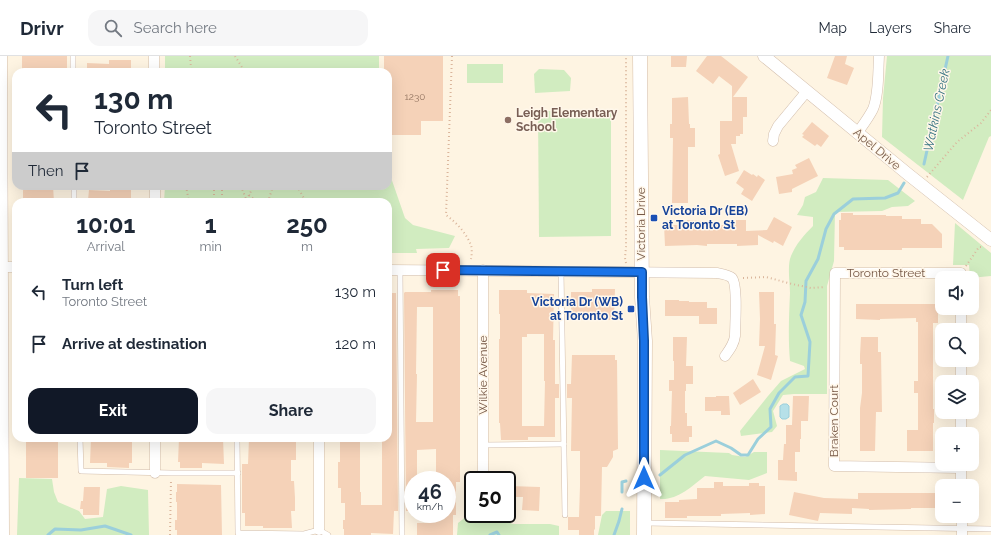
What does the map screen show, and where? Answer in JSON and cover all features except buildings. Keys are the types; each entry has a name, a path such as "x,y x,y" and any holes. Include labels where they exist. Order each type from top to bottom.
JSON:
{"main road":[{"name":"Victoria Drive","path":"640,56 642,297 644,341 644,529"}],"street":[{"path":"1,56 3,535"},
{"path":"154,56 154,68"},
{"name":"Apel Drive","path":"764,56 921,184 988,243"},
{"path":"858,132 868,117 876,97 879,56"},
{"path":"773,141 774,134 778,126 807,91"},
{"path":"1,267 12,267"},
{"path":"392,270 721,273 732,278 735,283 736,294 734,342 725,356"},
{"name":"Wilkie Avenue","path":"483,270 483,471"},
{"name":"Toronto Street","path":"835,273 935,275"},
{"name":"Braken Court","path":"835,273 834,466 935,466"},
{"path":"155,473 156,442"},
{"path":"319,442 324,533"}],"lane":[{"path":"73,56 73,68"},
{"path":"400,270 402,535"},
{"path":"561,271 565,515"},
{"path":"80,442 81,471 238,473"},
{"path":"238,442 238,533 324,533"},
{"path":"483,446 564,444"},
{"path":"644,529 962,532 991,529"}],"path":[{"path":"190,56 190,68"},
{"path":"235,56 242,68"},
{"path":"452,56 446,215 457,224 464,233 472,247 472,258"},
{"path":"626,56 626,260"},
{"path":"921,184 957,142 981,123 991,110"},
{"path":"247,198 251,190"},
{"path":"249,195 253,198"},
{"path":"964,271 980,247 988,243"},
{"path":"732,278 766,277 811,288 835,287"},
{"path":"170,535 171,473"}],"green space":[{"path":"165,56 379,56 379,68 165,68"},
{"path":"887,56 991,56 991,136 989,137 963,200 882,137 883,98"},
{"path":"467,64 503,64 503,83 467,83"},
{"path":"539,69 564,70 571,78 570,91 535,93 534,74"},
{"path":"538,111 611,111 611,236 539,237"},
{"path":"823,178 888,180 915,201 908,206 892,207 882,211 835,212 834,261 827,286 827,394 783,395 773,411 777,426 772,432 741,436 740,431 781,381 805,369 804,366 790,361 789,264 795,248 803,236 813,226 813,217 797,215 803,205 805,197 816,192"},
{"path":"392,181 405,218 413,225 455,236 449,248 416,249 417,253 392,253 392,198 164,198 165,190 392,190"},
{"path":"955,223 991,253 991,276 979,277 979,271 969,271 969,265 953,265"},
{"path":"660,450 729,453 732,455 745,457 754,452 767,452 767,473 749,480 705,476 678,495 667,499 660,499"},
{"path":"19,478 52,479 54,492 58,502 79,511 85,519 103,517 107,489 121,486 148,490 149,535 17,535"},
{"path":"606,511 630,511 630,535 598,535 602,515"},
{"path":"464,518 464,523 550,524 559,526 559,535 457,535 458,523"}],"water":[{"path":"787,404 789,406 789,417 786,419 782,419 780,417 780,406"}],"waterway":[{"name":"Watkins Creek","path":"924,164 948,56"},
{"name":"Watkins Creek","path":"660,475 685,455 716,441 731,448 741,455 748,455 758,439 771,427 770,409 779,393 795,377 808,376 810,342 801,315 805,302 806,281 818,259 826,229 834,214 853,199 885,198 898,193 904,183"},
{"name":"Watkins Creek","path":"622,492 622,482 626,481"},
{"name":"Watkins Creek","path":"614,535 622,509"},
{"name":"Watkins Creek","path":"48,535 55,529 81,530 105,526 131,535"},
{"name":"Watkins Creek","path":"490,535 497,532 499,535"}],"place":[{"name":"Leigh Elementary School","path":"508,120"},
{"name":"Victoria Dr (EB) at Toronto St","path":"654,218"},
{"name":"Victoria Dr (WB) at Toronto St","path":"631,309"}],"route":[{"path":"443,270 642,272 644,341 644,478"}]}
